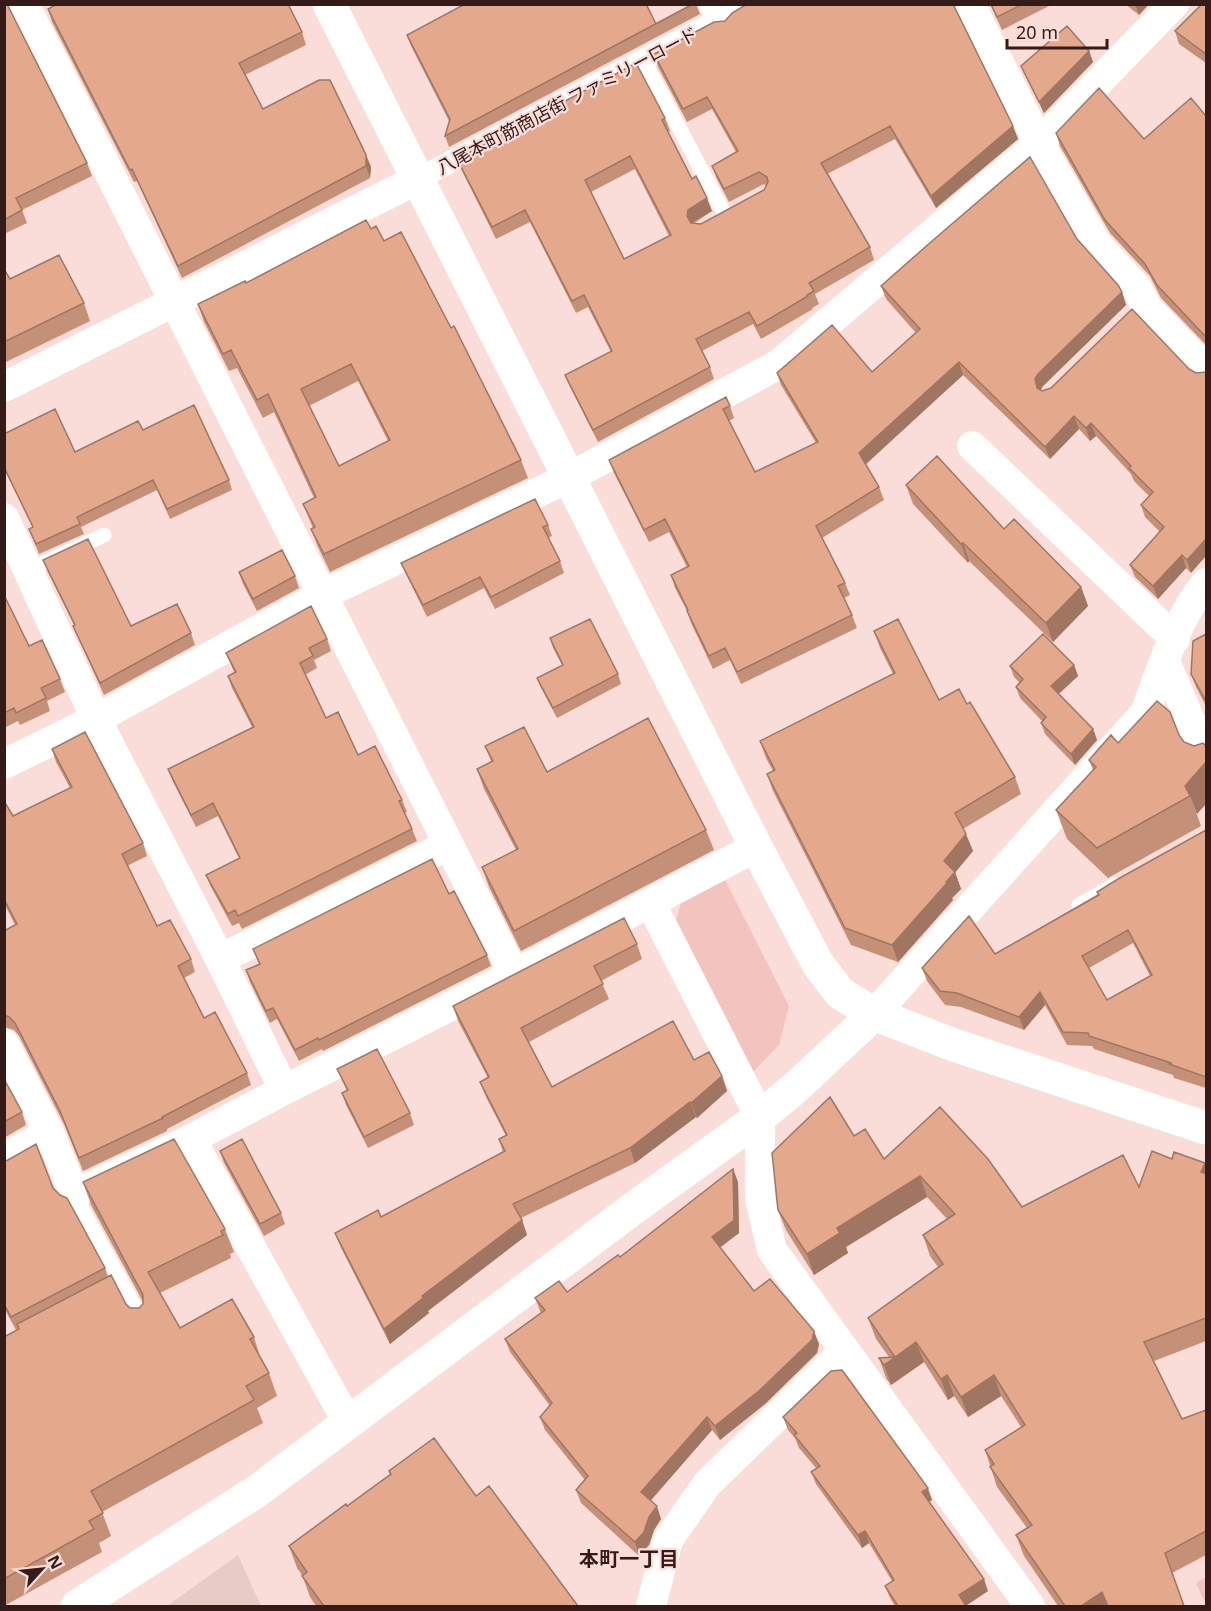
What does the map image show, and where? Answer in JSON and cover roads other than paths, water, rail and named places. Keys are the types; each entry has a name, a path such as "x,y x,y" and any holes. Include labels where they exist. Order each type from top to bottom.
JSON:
{"street":[{"path":"24,4 514,974"},
{"path":"329,4 756,846 818,964 840,993 874,1014 954,1045 1206,1128"},
{"name":"八尾本町筋商店街 ファミリーロード","path":"418,179 643,59 717,11 748,4"},
{"path":"970,4 1039,143 1096,243 1137,288 1139,306 1147,308 1206,369"},
{"path":"4,764 96,719 322,595 568,478 779,364 1039,143 1173,4"},
{"path":"4,387 418,179"},
{"path":"972,446 1170,650 1206,758"},
{"path":"4,518 96,719 220,959 284,1090"},
{"path":"77,1606 257,1491 347,1421 760,1117 795,1088 874,1014 1145,713 1170,650 1195,597 1206,583"},
{"path":"220,959 448,844"},
{"path":"4,1044 49,1132 75,1194 191,1139 514,974 756,846"},
{"path":"650,902 760,1117 760,1199 772,1250 1030,1606"},
{"path":"4,1158 49,1132"},
{"path":"191,1139 347,1421"},
{"path":"651,1606 668,1540 707,1484 844,1350"}],"lane":[{"path":"643,59 729,212 709,223"},
{"path":"28,570 104,534"},
{"path":"1079,905 1128,878"},
{"path":"75,1194 118,1287 143,1322"}],"district":[{"name":"本町一丁目","path":"629,1558"}]}
